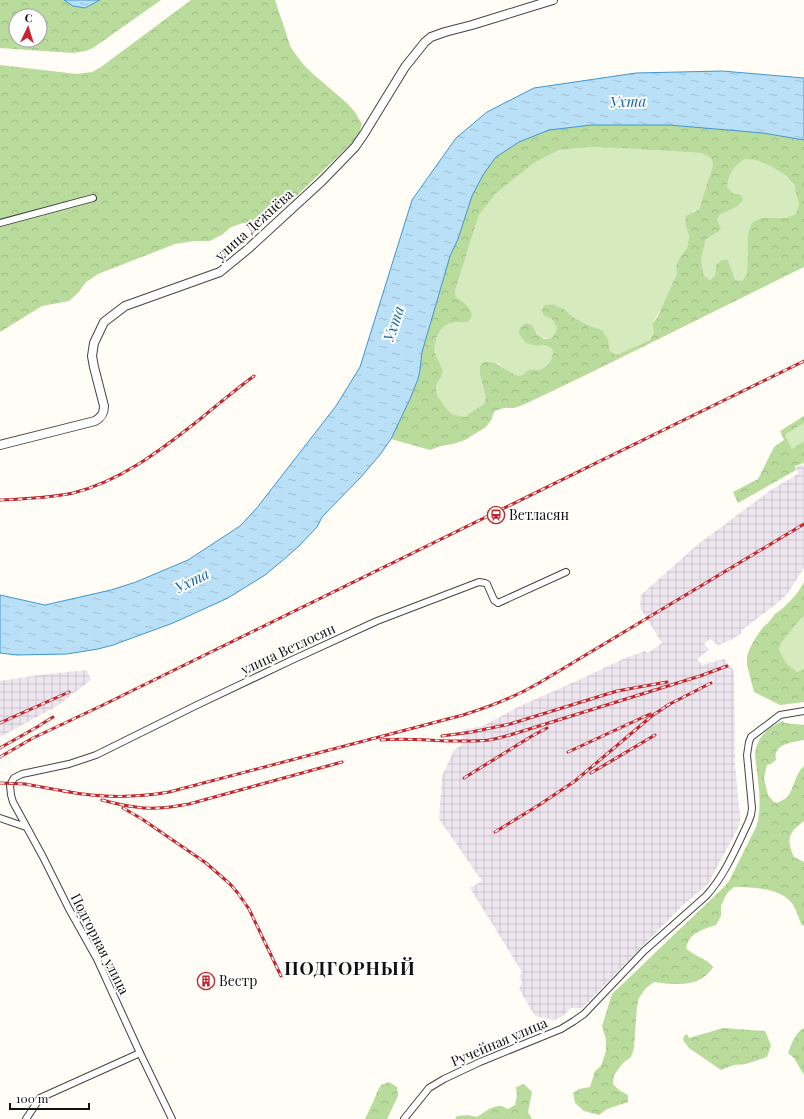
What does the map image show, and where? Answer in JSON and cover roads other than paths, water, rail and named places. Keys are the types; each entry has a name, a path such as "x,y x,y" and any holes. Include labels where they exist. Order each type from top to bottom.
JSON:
{"street":[{"name":"улица Дежнёва","path":"0,445 95,421 102,416 104,406 92,356 94,343 104,322 126,306 220,272 248,248 322,181 355,147 405,67 425,42 431,37 553,0"},
{"path":"0,223 93,198"},
{"name":"улица Ветлосян","path":"13,780 22,774 69,764 100,753 196,705 377,621 479,582 487,584 494,600 498,603 566,572"},
{"name":"Ручейная улица","path":"404,1119 429,1088 444,1079 480,1062 561,1029 584,1014 644,951 706,896 724,873 751,815 752,808 746,755 749,742 752,737 780,715 804,711"},
{"name":"Подгорная улица","path":"13,780 10,788 12,798 69,910 97,959 172,1119"},
{"path":"0,818 26,827"},
{"path":"26,1119 40,1098 140,1053"}],"water":[{"path":"64,0 100,0 85,8 73,6"},
{"name":"Ухта","path":"722,71 804,78 804,140 763,133 669,125 592,125 549,130 519,142 496,157 483,175 472,196 458,239 450,256 422,352 418,379 391,439 379,456 322,517 317,527 299,546 265,575 228,598 173,623 113,645 67,654 17,655 0,653 0,595 45,605 111,590 136,582 188,560 240,526 256,509 336,406 360,367 412,200 456,138 487,112 534,88 636,73"}],"railway":[{"path":"0,757 33,738 804,361"},
{"path":"0,500 64,495 91,488 108,481 124,473 155,453 254,376"},
{"path":"64,791 103,796 143,795 169,792 482,709 539,683 804,524"},
{"path":"381,740 408,739 476,741 494,739 700,676 727,666"},
{"path":"442,736 472,732 510,724 617,691 667,682"},
{"path":"666,706 711,683"},
{"path":"0,723 69,692"},
{"path":"495,832 575,781 653,715 670,704"},
{"path":"568,752 650,714"},
{"path":"0,748 53,717"},
{"path":"464,778 547,728"},
{"path":"591,773 655,735"},
{"path":"102,800 143,808 189,804 342,762"},
{"path":"0,783 25,784 69,792"},
{"path":"123,808 142,819 206,863 230,884 249,909 281,976"}],"place":[{"name":"Ветласян","path":"496,515"},
{"name":"Вестр","path":"206,981"}],"district":[{"name":"ПОДГОРНЫЙ","path":"350,969"}]}
